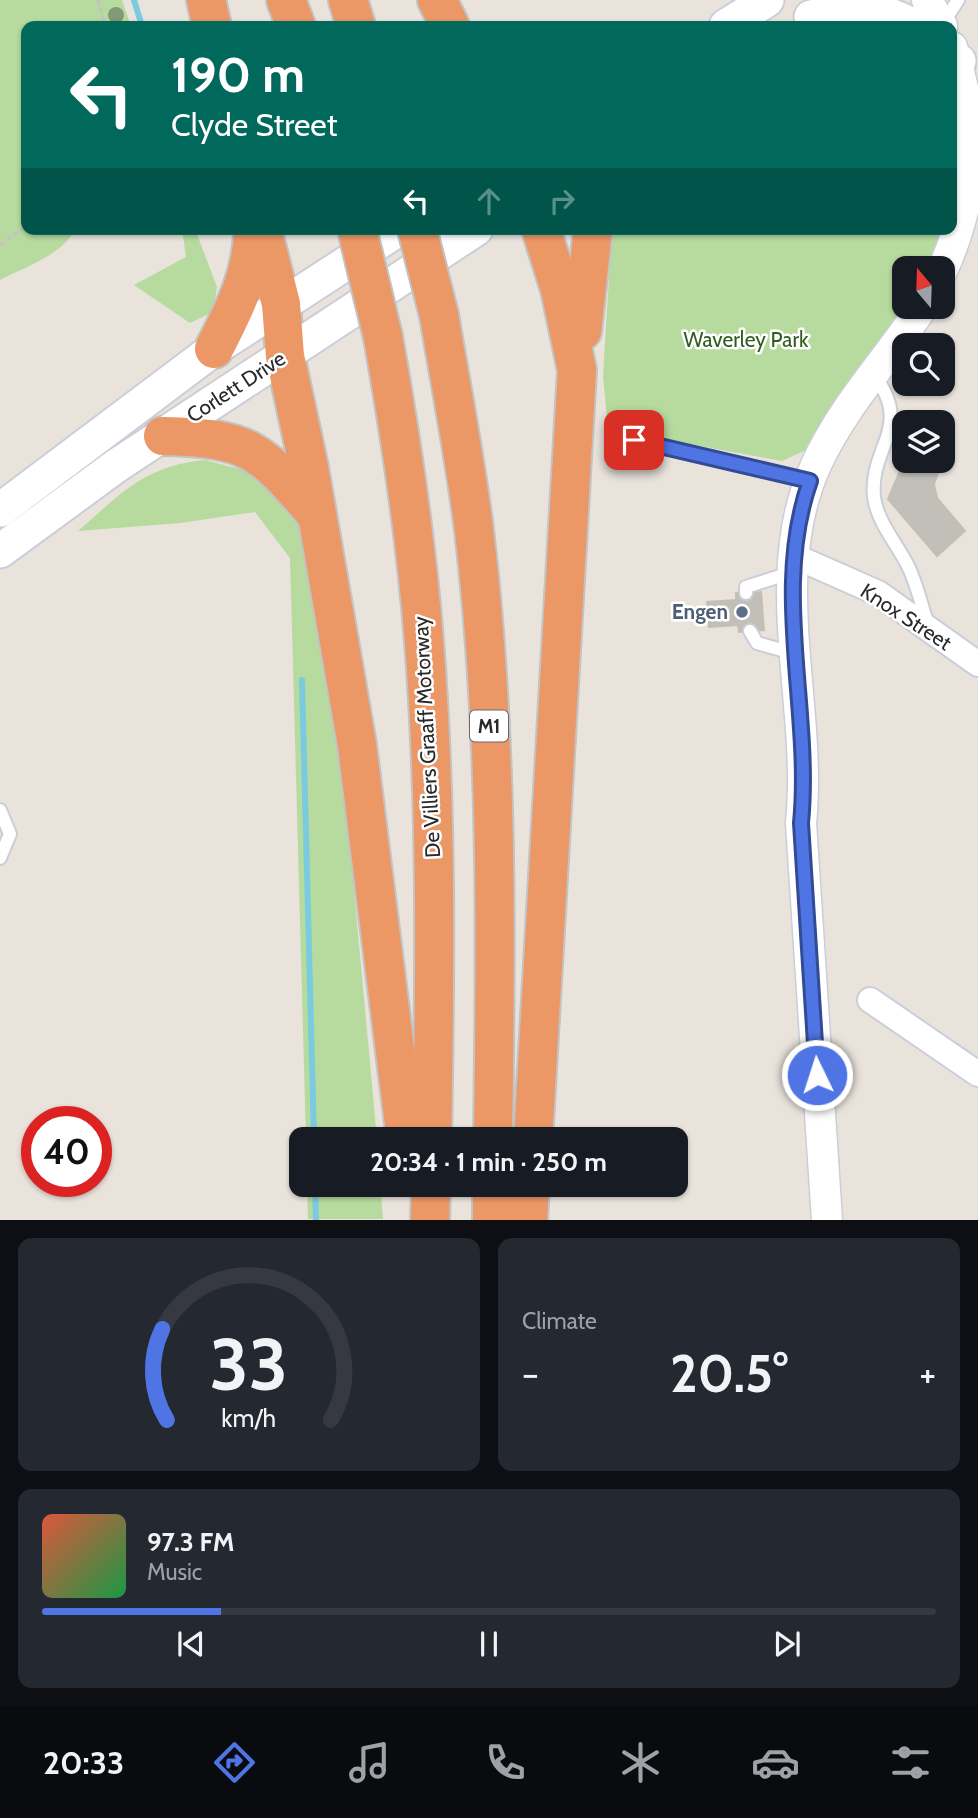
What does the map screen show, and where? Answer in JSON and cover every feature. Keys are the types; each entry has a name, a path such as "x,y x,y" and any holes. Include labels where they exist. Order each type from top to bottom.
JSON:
{"highway":[{"path":"206,0 211,21"},
{"path":"286,0 294,21"},
{"path":"348,0 354,21"},
{"path":"438,0 448,21"},
{"path":"214,349 241,297 251,260 253,235"},
{"path":"264,235 281,304 285,356 357,746 405,1127"},
{"name":"De Villiers Graaff Motorway","path":"358,235 383,337 402,447 424,641 435,868 432,1127"},
{"name":"M1","path":"419,235 439,316 474,530 488,698 492,792 493,1127"},
{"path":"543,235 560,289 577,370"},
{"path":"534,1127 577,370 592,235"},
{"path":"163,436 212,439 250,448 274,467 316,514"},
{"path":"492,1197 492,1220"},
{"path":"528,1220 529,1197"}],"main road":[{"path":"734,21 767,0"},
{"path":"816,14 861,8 895,16 904,21"},
{"name":"Corlett Drive","path":"0,510 214,349 390,235"},
{"name":"Corlett Drive","path":"0,551 57,507 467,235"}],"street":[{"path":"949,256 975,196 978,135 957,72"},
{"path":"846,1220 825,1074 801,823 805,783 796,654 794,564 799,517 810,481 825,447 914,319"},
{"name":"Knox Street","path":"794,564 878,593 978,664"},
{"path":"870,1000 978,1074"},
{"path":"825,1074 827,1220"}],"lane":[{"path":"953,21 958,0"},
{"path":"874,375 888,397 892,412 875,483 874,500 912,576 929,629"},
{"path":"634,440 810,481"},
{"path":"746,593 746,587 794,564"},
{"path":"750,631 757,643 796,654"},
{"path":"0,810 10,834 0,858"}],"path":[{"path":"98,0 104,21"},
{"path":"0,245 21,230"}],"green space":[{"path":"0,0 122,0 129,21 21,21 21,235 71,235 52,253 0,280"},
{"path":"183,235 197,235 217,287 213,312 190,323 134,285 186,257"},
{"name":"Waverley Park","path":"612,235 943,235 934,256 892,256 892,319 894,319 808,449 782,461 608,429 603,376"},
{"path":"205,460 251,472 296,510 316,595 337,707 376,1127 306,1127 290,558 255,512 180,523 78,531 135,484 166,468"},
{"path":"307,1197 381,1197 383,1219 308,1219"}],"building":[{"path":"899,473 938,473 934,484 937,498 965,531 937,556 888,499"},
{"path":"761,592 764,630 739,632 738,625 709,627 707,602 736,600 736,593"}],"waterway":[{"path":"134,0 140,21"},
{"path":"302,680 314,1127"},
{"path":"315,1197 316,1220"}],"place":[{"name":"Engen","path":"742,612"}],"route":[{"path":"634,440 810,481 802,502 795,539 793,580 805,783 801,823 817,1075"}]}
